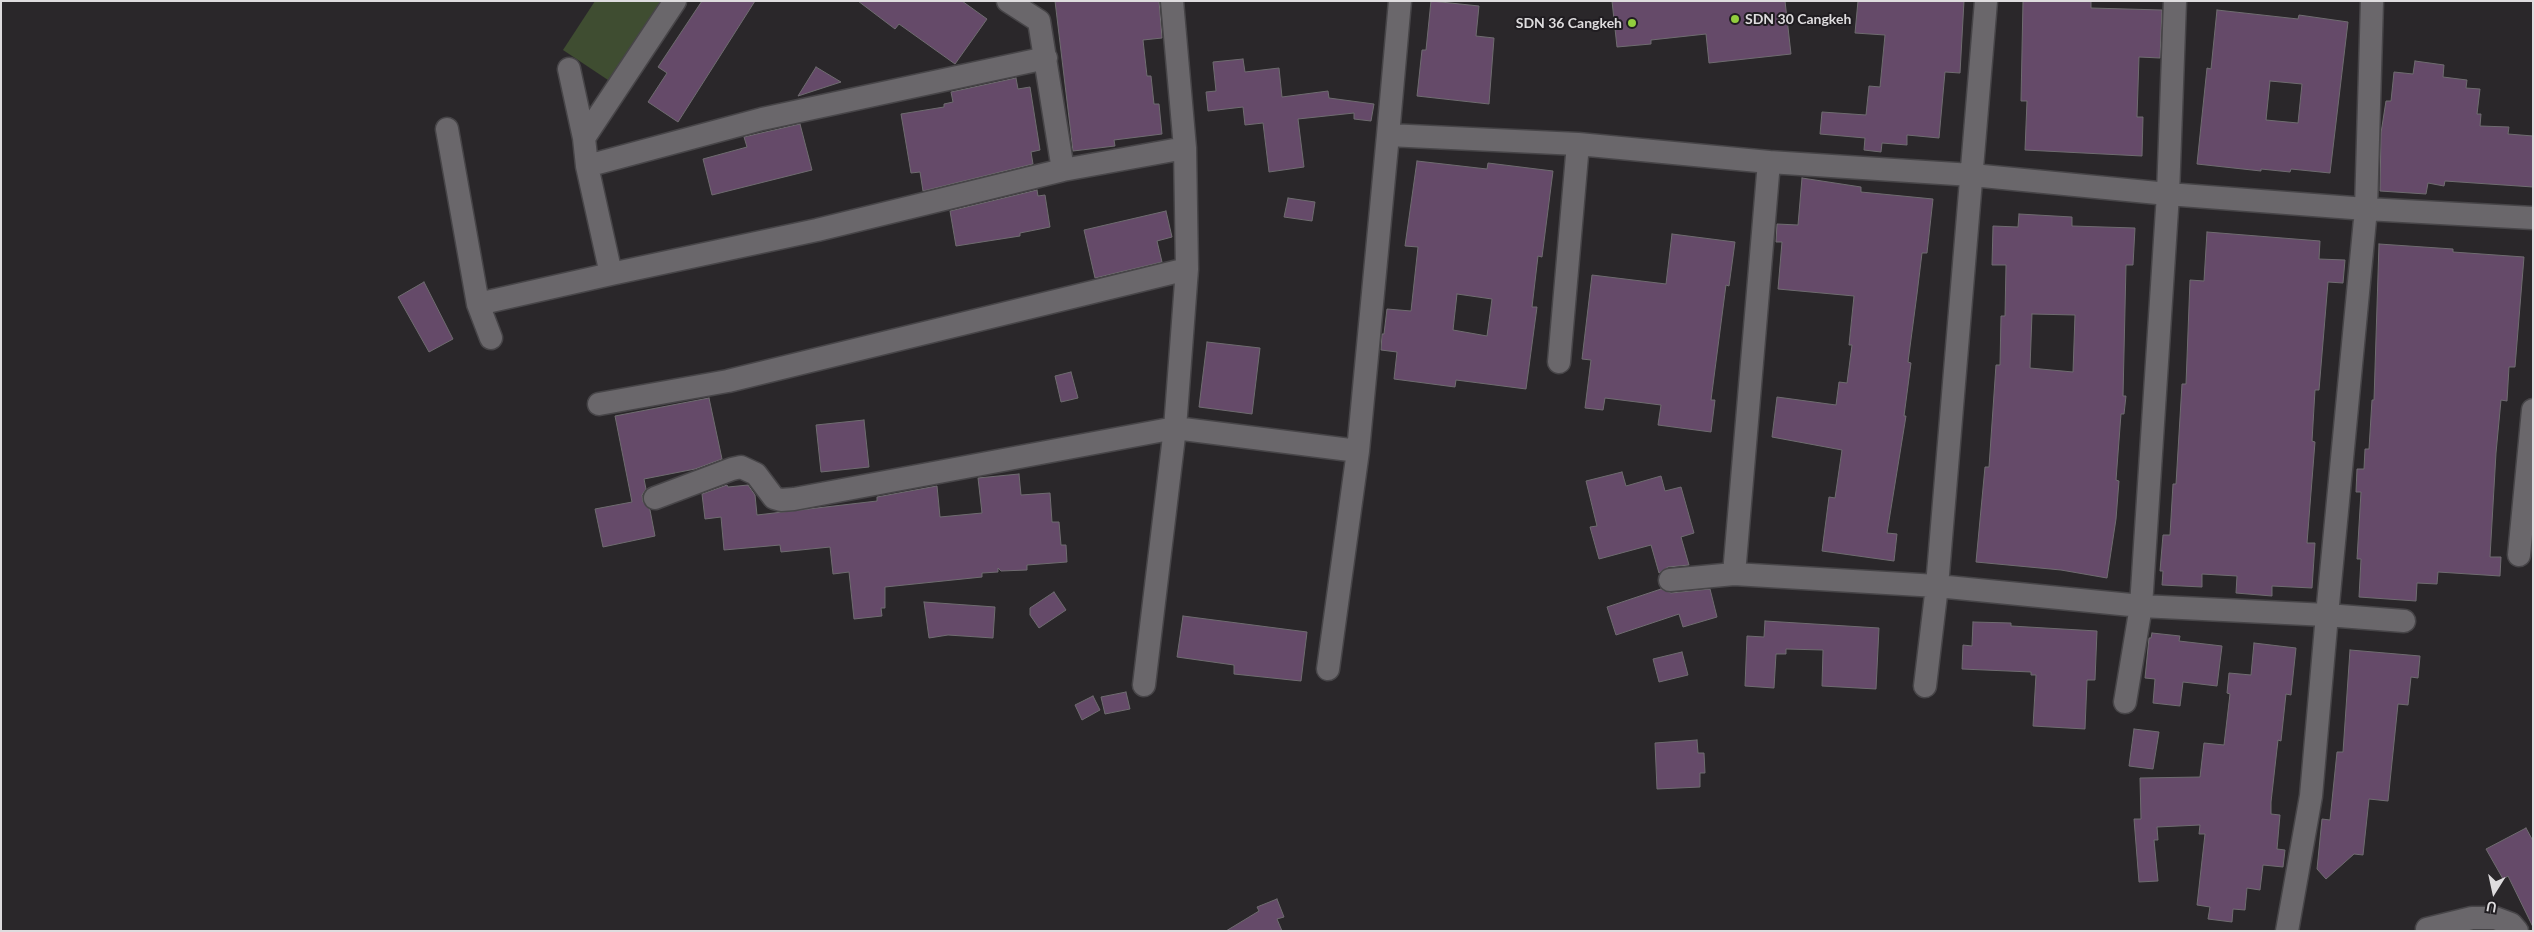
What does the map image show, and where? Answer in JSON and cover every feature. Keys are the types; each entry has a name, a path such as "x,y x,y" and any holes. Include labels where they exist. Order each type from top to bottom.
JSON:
{"street":[{"path":"584,138 675,1"},
{"path":"1008,1 1039,11 1063,170"},
{"path":"1144,685 1174,428 1187,269 1185,148 1172,1"},
{"path":"1328,669 1358,451 1400,1"},
{"path":"1925,686 1937,586 1986,1"},
{"path":"2125,702 2141,606 2168,194 2175,1"},
{"path":"2287,931 2311,796 2366,209 2372,1"},
{"path":"587,166 762,119 1046,58"},
{"path":"570,69 584,138 587,166 611,274"},
{"path":"447,129 478,304 491,338"},
{"path":"1388,135 1578,144 1770,162 1972,175 2168,194 2366,209 2533,218"},
{"path":"1559,362 1578,144"},
{"path":"478,304 817,230 1063,170 1185,148"},
{"path":"1734,574 1770,162"},
{"path":"599,404 728,381 1187,269"},
{"path":"2519,554 2533,410"},
{"path":"655,498 742,467 756,474 774,498 781,500 794,499 1174,428 1358,451"},
{"path":"1670,580 1734,574 1937,586 2141,606 2327,615 2404,621"},
{"path":"2427,929 2472,918 2495,918 2511,924 2517,931"}],"green space":[{"path":"595,1 662,1 611,82 563,50"}],"building":[{"path":"702,1 755,1 678,122 648,102 667,73 658,67"},
{"path":"858,1 962,1 987,19 955,64 899,24 895,29"},
{"path":"1055,1 1159,1 1162,38 1143,40 1147,76 1151,76 1154,104 1159,104 1162,134 1114,140 1115,146 1073,151"},
{"path":"1431,1 1479,6 1476,36 1494,38 1489,104 1417,96 1422,50 1426,50"},
{"path":"1612,1 1785,1 1791,54 1709,63 1706,34 1651,40 1651,44 1617,47"},
{"path":"1858,1 1964,1 1960,73 1945,72 1939,138 1907,135 1907,145 1882,143 1881,152 1864,150 1865,138 1820,134 1822,112 1866,115 1869,86 1880,87 1885,35 1855,33"},
{"path":"2023,1 2091,1 2091,8 2162,10 2160,58 2139,57 2137,117 2143,117 2142,156 2025,150 2027,101 2021,101"},
{"path":"2217,10 2298,19 2299,15 2348,22 2330,173 2291,169 2290,172 2261,169 2261,171 2197,164 2207,68 2211,69","holes":["2270,81 2302,84 2298,123 2266,120"]},
{"path":"1243,59 1245,72 1279,68 1282,97 1328,91 1329,98 1374,104 1371,121 1354,119 1354,113 1298,119 1304,167 1269,172 1263,123 1245,125 1243,107 1208,111 1206,92 1216,91 1213,62"},
{"path":"2415,61 2444,65 2443,77 2467,80 2466,88 2480,89 2477,114 2481,114 2480,126 2509,127 2508,134 2533,136 2533,187 2445,181 2444,186 2428,183 2426,194 2380,191 2381,133 2386,101 2391,101 2394,72 2413,74"},
{"path":"816,67 841,82 798,96"},
{"path":"1016,78 1018,89 1030,87 1040,150 1031,152 1033,164 923,191 920,172 911,173 901,114 944,107 944,104 953,102 951,92"},
{"path":"800,124 812,170 712,195 703,159 747,147 744,137"},
{"path":"1417,161 1487,169 1488,163 1553,171 1542,257 1538,256 1532,307 1537,307 1526,389 1456,380 1455,387 1394,379 1397,352 1381,350 1382,334 1384,334 1387,309 1411,311 1418,247 1405,246","holes":["1457,294 1492,299 1487,336 1453,330"]},
{"path":"1802,178 1861,187 1861,192 1933,199 1927,253 1922,253 1908,362 1911,363 1904,416 1906,416 1887,533 1897,534 1894,561 1822,551 1829,497 1835,498 1842,450 1772,437 1777,397 1836,405 1839,382 1847,383 1852,345 1849,345 1854,296 1778,289 1782,242 1776,242 1777,224 1798,225"},
{"path":"1037,190 1038,196 1045,195 1050,227 1020,233 1020,236 956,246 950,211"},
{"path":"1288,198 1315,202 1312,221 1284,217"},
{"path":"1166,211 1172,237 1157,241 1162,262 1095,278 1084,230"},
{"path":"2019,214 2072,217 2072,226 2135,228 2133,265 2126,265 2123,396 2126,396 2124,414 2121,414 2116,480 2119,481 2116,519 2107,578 2061,570 1976,562 1985,467 1989,467 1996,365 2000,365 2001,316 2005,316 2006,265 1992,265 1993,226 2018,227","holes":["2032,314 2075,315 2073,372 2030,368"]},
{"path":"2207,232 2320,241 2319,259 2345,260 2343,283 2328,282 2319,390 2315,390 2312,441 2315,442 2307,543 2315,543 2312,588 2272,586 2272,596 2236,593 2237,576 2202,574 2202,587 2162,585 2163,571 2160,571 2163,535 2170,535 2173,484 2176,484 2182,384 2186,384 2190,280 2204,281"},
{"path":"1672,234 1735,242 1729,286 1726,285 1711,400 1715,400 1711,432 1658,425 1661,405 1605,398 1603,410 1585,408 1591,360 1582,359 1592,275 1666,284"},
{"path":"2379,244 2453,249 2453,252 2524,257 2515,367 2509,367 2507,401 2501,400 2496,453 2490,557 2501,557 2500,576 2438,572 2437,584 2417,583 2416,601 2359,597 2361,559 2357,559 2361,492 2356,492 2357,469 2364,469 2365,449 2369,449 2372,400 2374,400"},
{"path":"424,282 453,339 429,352 398,297"},
{"path":"1207,342 1260,348 1252,414 1199,407"},
{"path":"1071,372 1078,398 1061,402 1055,376"},
{"path":"709,398 722,459 695,469 644,479 646,489 642,495 643,502 650,510 655,536 603,547 595,509 632,502 615,416"},
{"path":"864,420 869,467 821,472 816,425"},
{"path":"1622,472 1626,486 1661,476 1665,491 1681,487 1694,533 1681,537 1689,565 1668,567 1659,573 1651,545 1599,559 1590,527 1597,526 1586,481"},
{"path":"1019,474 1021,495 1050,493 1052,522 1059,522 1061,545 1066,545 1067,562 1027,565 1027,570 1001,571 998,568 998,572 982,573 982,577 885,587 885,608 881,608 882,616 854,619 849,572 833,574 830,547 781,552 780,545 724,550 721,517 705,519 702,494 727,485 728,487 748,485 755,495 757,515 877,501 877,497 937,486 940,517 982,513 978,478"},
{"path":"1661,589 1671,593 1710,589 1717,617 1683,627 1679,614 1616,635 1607,607"},
{"path":"1054,592 1066,610 1039,628 1030,615 1030,608"},
{"path":"924,602 995,607 993,638 948,635 929,638"},
{"path":"1183,616 1307,632 1301,681 1234,674 1234,665 1177,657"},
{"path":"1765,621 1879,628 1876,689 1822,686 1823,650 1786,649 1786,654 1776,654 1774,688 1745,686 1747,636 1764,637"},
{"path":"1973,622 2011,623 2011,626 2097,631 2095,680 2087,680 2085,729 2033,726 2036,675 2031,675 2031,672 1962,669 1963,645 1972,646"},
{"path":"2152,633 2180,636 2179,641 2222,646 2217,686 2183,682 2180,706 2153,703 2155,679 2145,678 2149,638 2151,638"},
{"path":"2254,643 2296,648 2291,695 2286,694 2281,741 2278,740 2271,802 2271,814 2280,815 2277,849 2285,850 2283,867 2263,865 2260,890 2247,888 2245,910 2233,909 2232,922 2208,919 2210,907 2197,905 2205,834 2199,834 2200,825 2157,827 2158,840 2154,840 2158,881 2139,882 2134,819 2141,819 2140,778 2200,777 2204,743 2224,745 2230,694 2227,693 2229,673 2251,675"},
{"path":"2350,650 2420,656 2418,678 2411,677 2408,705 2398,704 2388,801 2369,799 2363,855 2354,854 2326,879 2317,869 2322,819 2330,820 2337,752 2343,752"},
{"path":"1682,652 1688,675 1659,682 1653,659"},
{"path":"1126,692 1130,709 1105,714 1101,697"},
{"path":"1093,696 1100,710 1082,720 1075,705"},
{"path":"2134,729 2159,732 2153,769 2129,766"},
{"path":"1697,740 1698,753 1704,753 1705,773 1700,773 1700,787 1657,789 1655,743"},
{"path":"2526,828 2533,841 2533,927 2508,876 2503,879 2486,849"},
{"path":"1277,899 1284,917 1277,919 1282,931 1226,931 1259,911 1257,907"}],"place":[{"name":"SDN 30 Cangkeh","path":"1735,19"},
{"name":"SDN 36 Cangkeh","path":"1632,23"}]}
